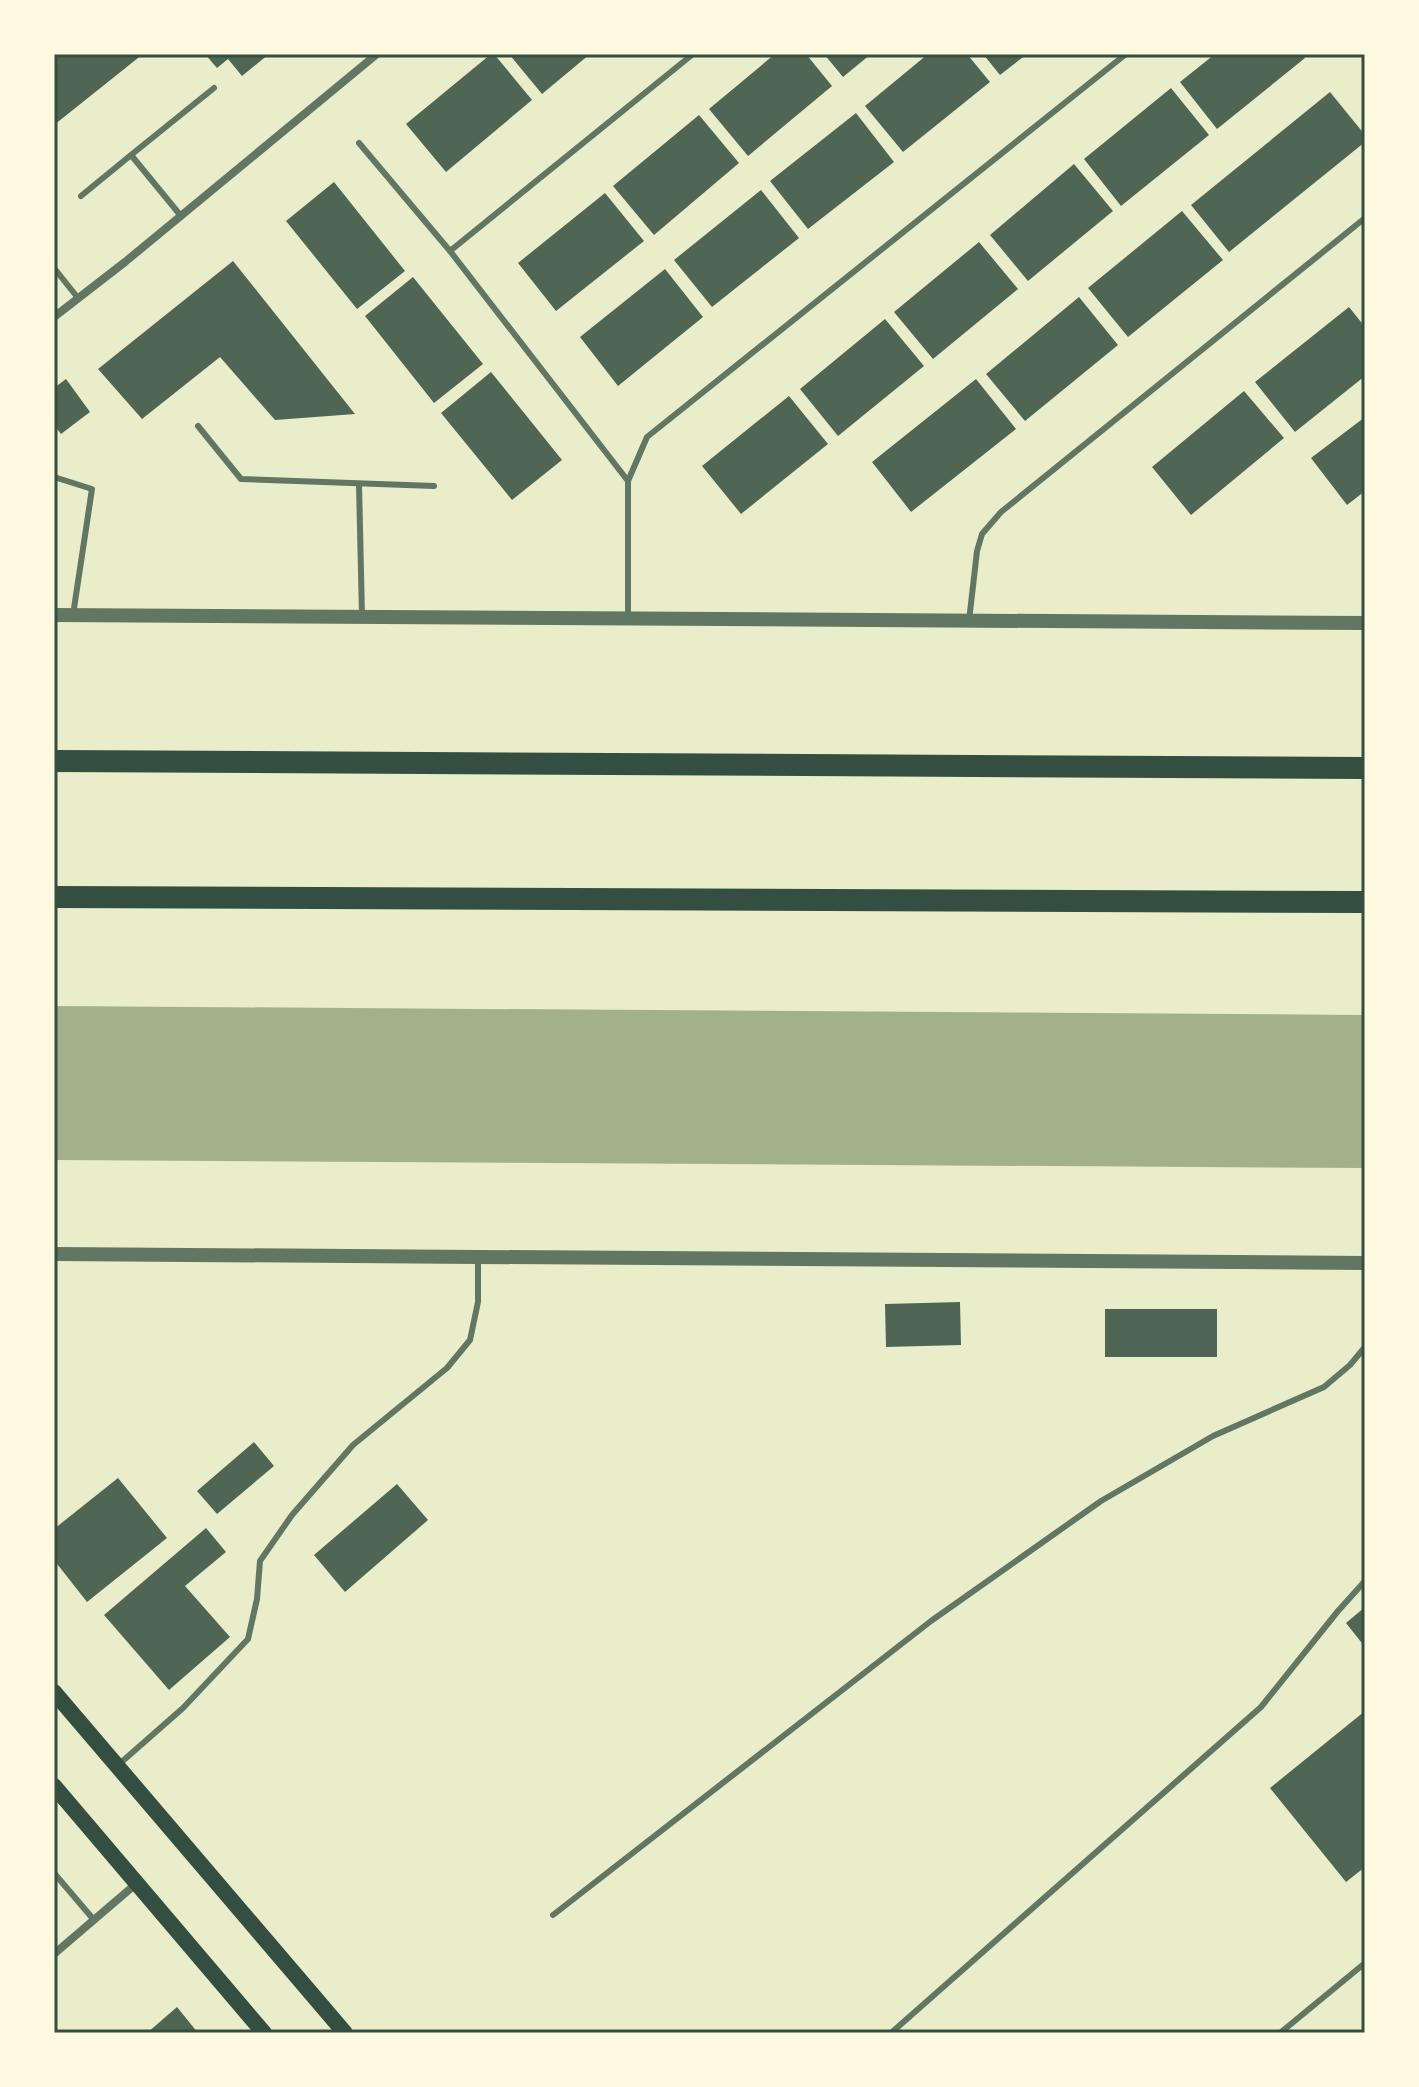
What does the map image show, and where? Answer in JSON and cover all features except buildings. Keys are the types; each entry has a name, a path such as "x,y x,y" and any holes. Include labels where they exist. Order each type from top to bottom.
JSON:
{"highway":[{"path":"54,761 1365,768"},
{"path":"54,897 1365,902"}],"main road":[{"path":"54,1692 345,2033"},
{"path":"54,1786 264,2033"}],"street":[{"path":"54,317 377,54"},
{"path":"54,615 1365,623"},
{"path":"54,1254 1365,1263"},
{"path":"54,1954 137,1883"}],"lane":[{"path":"450,251 693,54"},
{"path":"628,619 628,481 647,437 1126,54"},
{"path":"81,196 214,88"},
{"path":"359,143 450,251 628,481"},
{"path":"131,155 181,216"},
{"path":"969,621 977,551 982,534 1001,512 1365,218"},
{"path":"54,268 78,298"},
{"path":"198,426 241,479 434,486"},
{"path":"54,477 92,489 73,615"},
{"path":"359,484 362,617"},
{"path":"117,1766 183,1708 248,1639 257,1599 260,1561 292,1515 353,1445 447,1368 470,1340 478,1302 478,1257"},
{"path":"553,1915 931,1621 1101,1501 1213,1436 1324,1387 1350,1365 1365,1347"},
{"path":"891,2033 1261,1707 1365,1581"},
{"path":"54,1873 94,1920"},
{"path":"1280,2033 1365,1963"}],"shaded area":[{"path":"54,1006 1365,1015 1365,1168 54,1160"}]}
